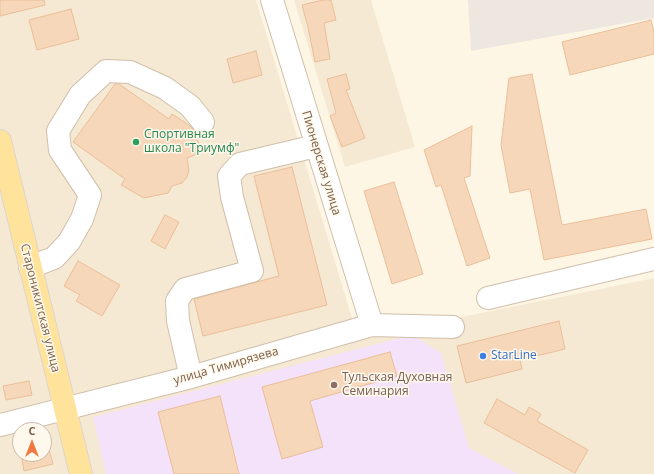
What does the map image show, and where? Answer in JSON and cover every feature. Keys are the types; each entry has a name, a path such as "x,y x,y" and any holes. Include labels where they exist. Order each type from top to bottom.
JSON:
{"main road":[{"name":"Староникитская улица","path":"0,141 81,474"}],"street":[{"name":"Пионерская улица","path":"272,0 372,325"},
{"path":"30,267 54,258 69,242 82,219 90,195 60,150 58,131 80,94 106,71 130,72 165,88 190,106 203,122"},
{"path":"192,377 178,321 177,301 185,290 252,271 232,197 229,176 240,164 316,146"},
{"path":"488,298 654,259"},
{"name":"улица Тимирязева","path":"0,425 192,377 372,325 453,327"}],"shaded area":[{"path":"0,0 256,0 358,338 654,278 654,474 0,474"},
{"path":"294,0 371,0 415,147 345,167"},
{"path":"468,0 654,0 654,18 471,51"},
{"name":"Тульская Духовная Семинария","path":"412,335 441,353 469,448 518,474 106,474 93,417"}],"building":[{"path":"0,0 44,0 45,5 0,16"},
{"path":"323,0 331,0 336,20 324,23 330,59 315,62 302,5"},
{"path":"71,9 79,39 37,50 29,20"},
{"path":"651,20 654,32 654,54 570,75 562,42"},
{"path":"256,51 262,75 233,83 227,59"},
{"path":"346,74 350,89 346,90 365,138 342,147 330,116 336,113 327,79"},
{"path":"532,74 562,225 646,209 652,239 544,260 530,189 510,193 501,145 509,78"},
{"name":"Спортивная школа \"Триумф\"","path":"115,84 119,84 169,119 172,114 189,125 196,132 194,137 198,141 200,148 195,155 187,158 189,170 187,177 182,183 172,186 168,193 144,198 121,185 125,179 73,142"},
{"path":"472,126 470,176 464,178 490,258 467,266 441,185 436,187 424,150"},
{"path":"292,167 327,305 203,336 194,299 279,276 254,176"},
{"path":"394,182 423,274 392,284 364,191"},
{"path":"165,215 179,222 165,249 151,241"},
{"path":"78,261 120,285 102,316 76,301 80,295 64,286"},
{"path":"559,321 565,349 520,360 522,369 466,383 457,346"},
{"path":"390,352 397,376 310,401 323,447 282,459 262,387"},
{"path":"29,381 32,395 6,400 3,386"},
{"path":"220,396 239,474 174,474 158,412"},
{"path":"497,399 525,415 529,407 541,414 537,421 588,450 575,473 484,423"},
{"path":"52,460 53,464 24,471 22,462 52,462"}],"place":[{"name":"Спортивная школа \"Триумф\"","path":"136,142"},
{"name":"StarLine","path":"483,356"},
{"name":"Тульская Духовная Семинария","path":"334,385"}]}
